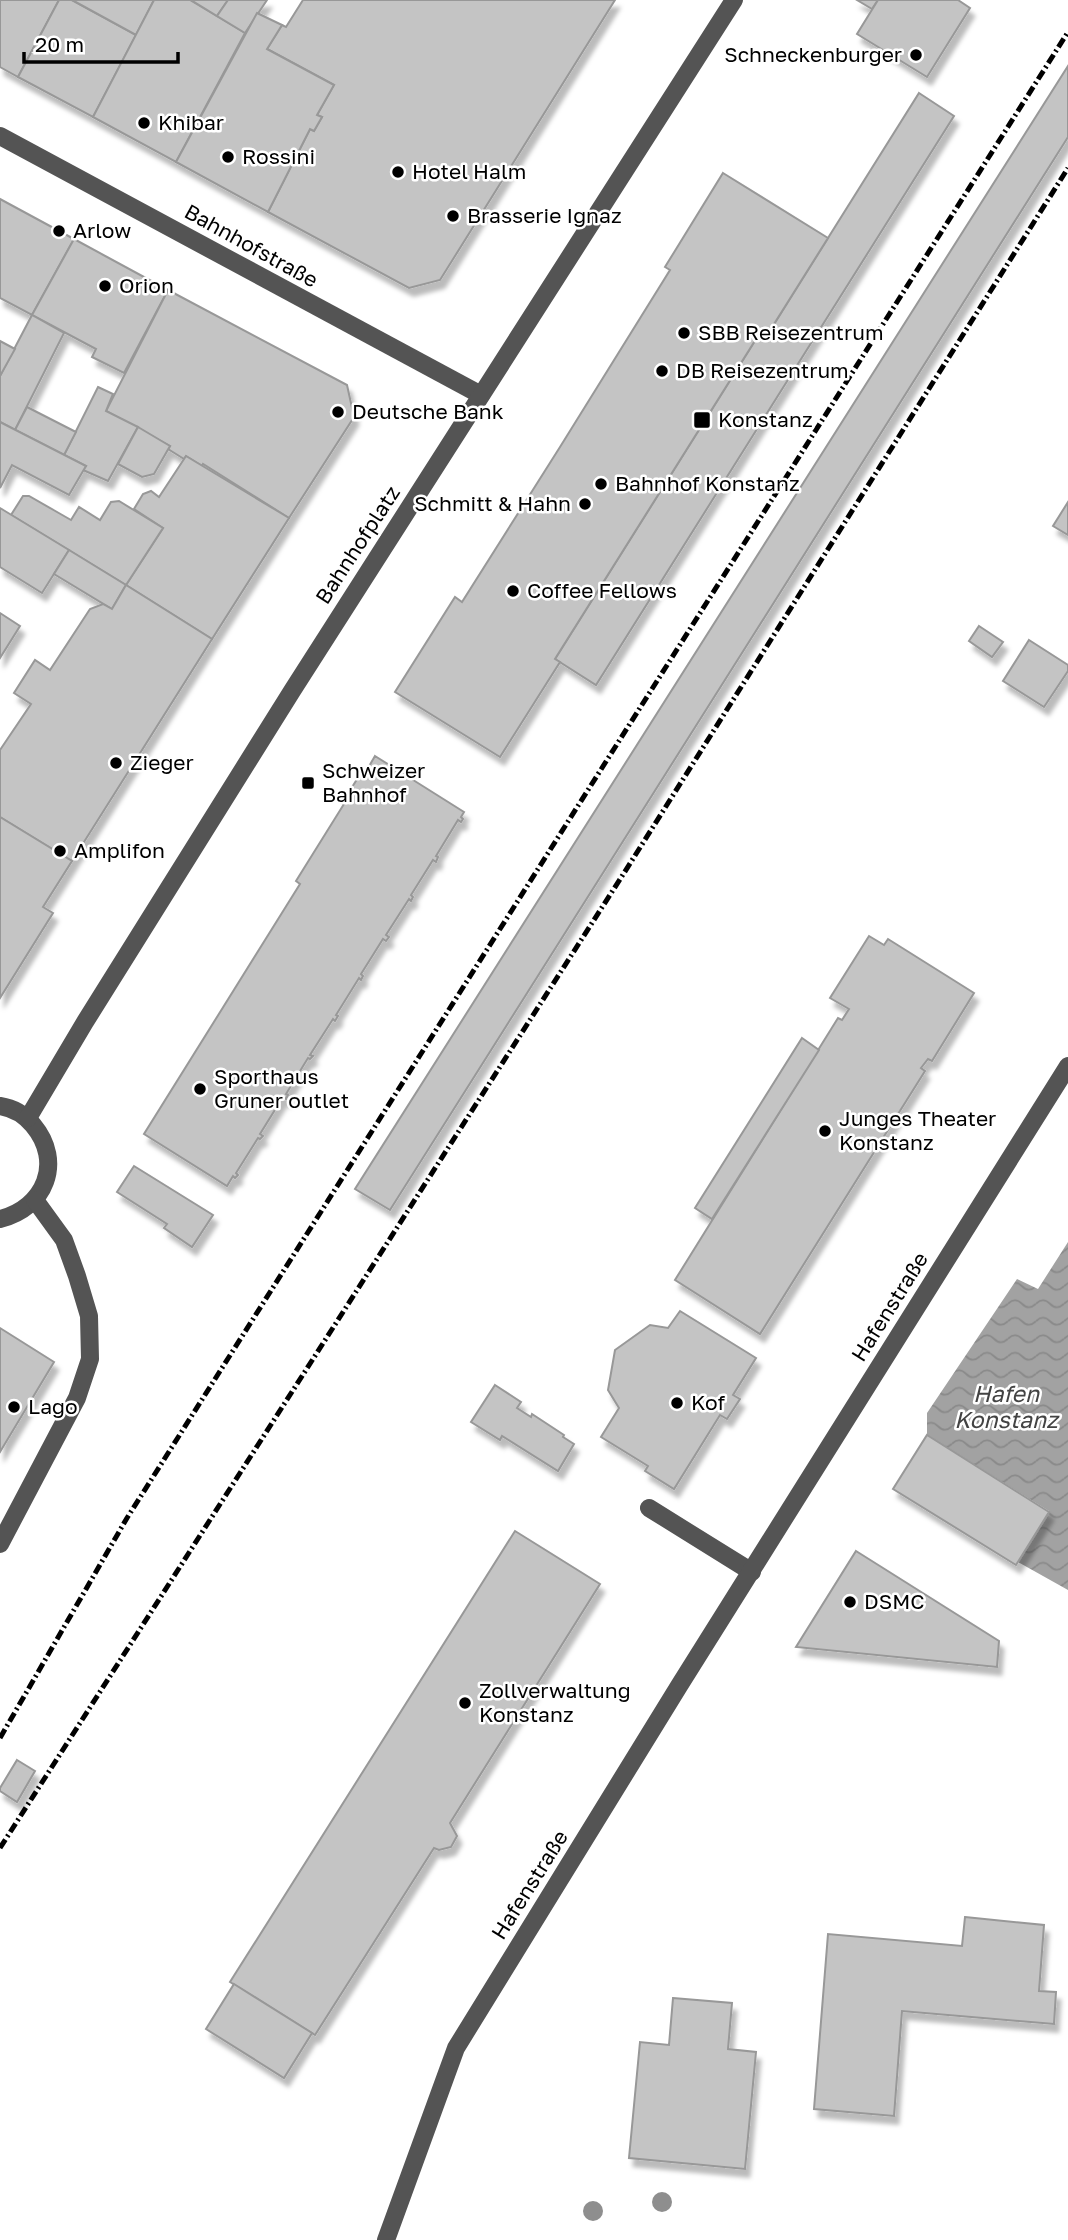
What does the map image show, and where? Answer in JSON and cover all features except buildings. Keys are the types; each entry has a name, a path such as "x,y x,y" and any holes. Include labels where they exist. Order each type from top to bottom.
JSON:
{"street":[{"name":"Bahnhofplatz","path":"27,1118 131,948 734,0"},
{"name":"Bahnhofstraße","path":"0,136 481,395"},
{"name":"Hafenstraße","path":"386,2240 456,2048 1068,1066"},
{"path":"0,1106 10,1108 27,1118 39,1132 47,1148 49,1167 45,1185 35,1200 20,1212 0,1219"},
{"path":"0,1544 78,1398 90,1359 89,1316 77,1276 64,1240 35,1200"},
{"path":"649,1508 751,1572"}],"water":[{"name":"Hafen Konstanz","path":"1068,1242 1068,1590 1018,1562 1049,1511 927,1435 927,1413 1017,1279 1038,1289"}],"railway":[{"path":"0,1738 127,1518 1068,32"},
{"path":"0,1848 624,873 1068,168"}],"place":[{"name":"Schneckenburger","path":"916,55"},
{"name":"Khibar","path":"144,123"},
{"name":"Rossini","path":"228,157"},
{"name":"Hotel Halm","path":"398,172"},
{"name":"Brasserie Ignaz","path":"453,216"},
{"name":"Arlow","path":"59,231"},
{"name":"Orion","path":"105,286"},
{"name":"SBB Reisezentrum","path":"684,333"},
{"name":"DB Reisezentrum","path":"662,371"},
{"name":"Deutsche Bank","path":"338,412"},
{"name":"Konstanz","path":"702,420"},
{"name":"Bahnhof Konstanz","path":"601,484"},
{"name":"Schmitt & Hahn","path":"585,504"},
{"name":"Coffee Fellows","path":"513,591"},
{"name":"Zieger","path":"116,763"},
{"name":"Schweizer Bahnhof","path":"308,783"},
{"name":"Amplifon","path":"60,851"},
{"name":"Sporthaus Gruner outlet","path":"200,1089"},
{"name":"Junges Theater Konstanz","path":"825,1131"},
{"name":"Kof","path":"677,1403"},
{"name":"Lago","path":"14,1407"},
{"name":"DSMC","path":"850,1602"},
{"name":"Zollverwaltung Konstanz","path":"465,1703"}]}
